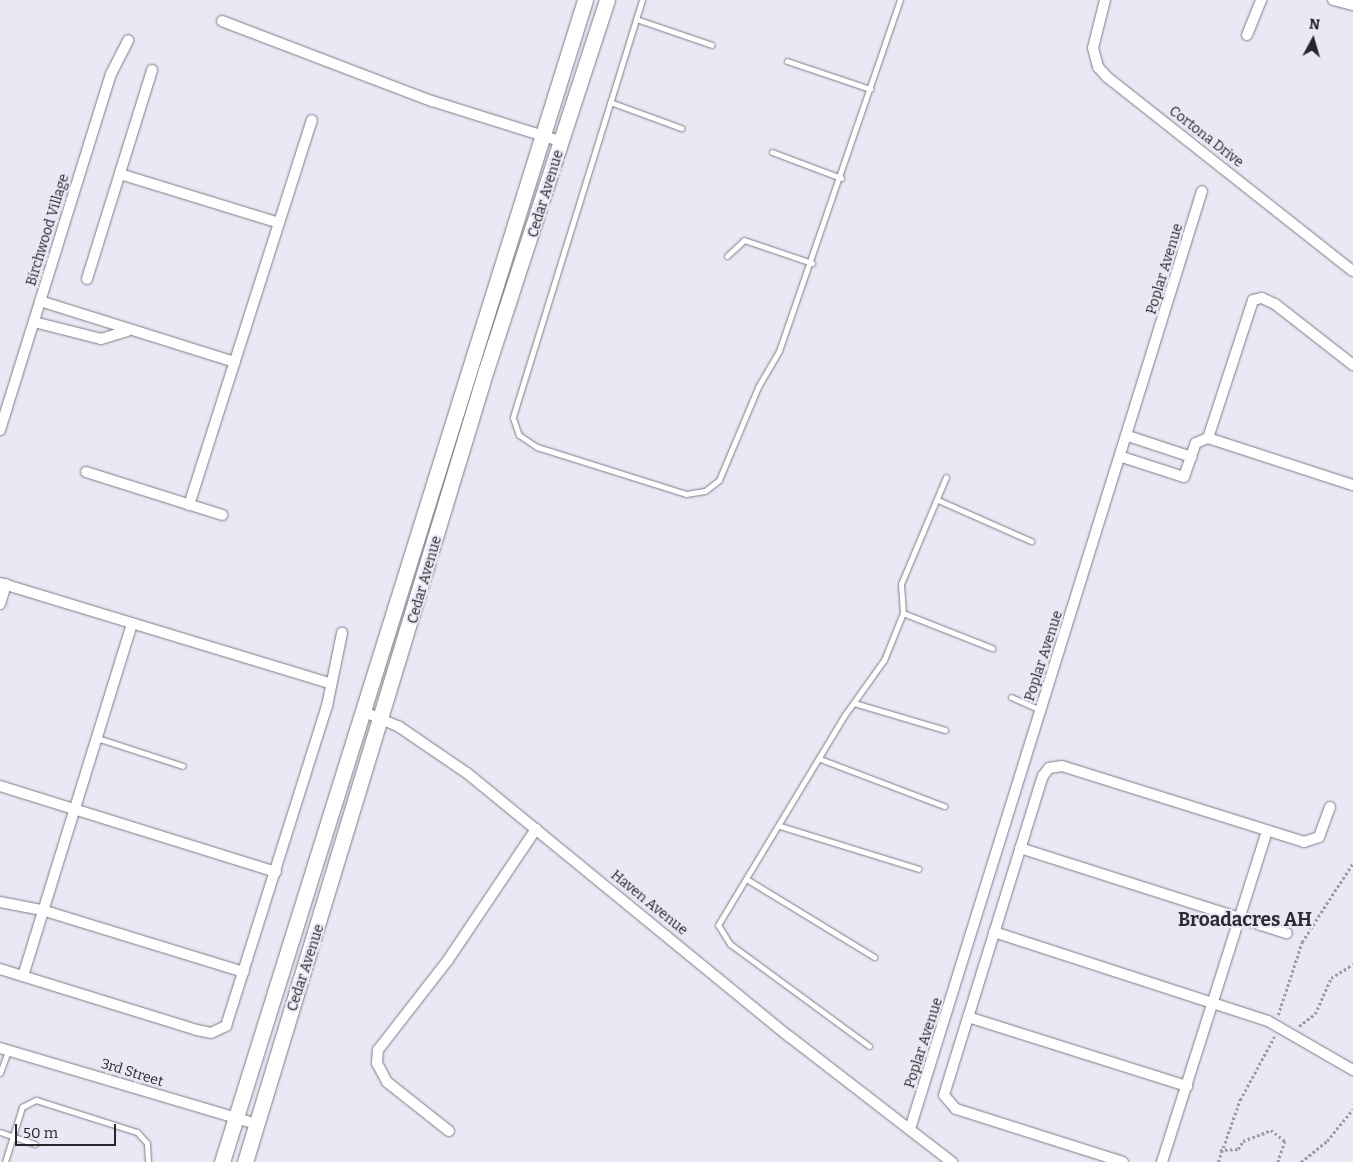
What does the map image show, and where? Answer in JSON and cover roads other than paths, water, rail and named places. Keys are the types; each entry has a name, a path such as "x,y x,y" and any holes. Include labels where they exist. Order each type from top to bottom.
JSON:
{"main road":[{"name":"Cedar Avenue","path":"222,1162 584,0"},
{"name":"Cedar Avenue","path":"245,1162 383,719 459,462 607,0"},
{"path":"443,457 459,462"}],"street":[{"name":"Cortona Drive","path":"1105,0 1094,48 1098,66 1107,77 1353,270"},
{"path":"1247,35 1261,0"},
{"path":"1333,0 1353,5"},
{"path":"222,21 432,101 563,142"},
{"name":"Birchwood Village","path":"0,430 111,74 128,40"},
{"path":"87,279 152,70"},
{"path":"189,505 312,120"},
{"path":"120,174 279,223"},
{"name":"Poplar Avenue","path":"910,1129 1122,457 1202,190"},
{"path":"1208,438 1253,300 1262,298 1275,304 1353,365"},
{"path":"40,301 126,331 235,362"},
{"path":"34,322 101,339 126,331"},
{"path":"1128,436 1192,457"},
{"path":"1122,457 1184,477 1196,443 1208,438 1353,486"},
{"path":"86,472 222,515"},
{"path":"0,604 3,584 329,683"},
{"path":"23,976 42,910 76,810 132,623"},
{"path":"0,969 211,1033 228,1023 327,706 329,683 342,633"},
{"name":"Haven Avenue","path":"362,711 383,719 445,757 952,1162"},
{"path":"1123,1162 949,1105 944,1086 968,1016 1042,776 1056,765 1304,842 1315,840 1330,807"},
{"path":"0,786 276,872"},
{"path":"449,1131 387,1082 377,1063 378,1050 448,960 536,829"},
{"path":"1162,1162 1242,918 1267,831"},
{"path":"1020,848 1287,933"},
{"path":"0,902 42,910 244,972"},
{"path":"994,932 1214,1002 1275,1024 1296,1034 1353,1070"},
{"path":"968,1016 1187,1086"},
{"name":"3rd Street","path":"4,1049 257,1124"}],"lane":[{"path":"642,0 513,405 514,426 523,440 683,494 705,491 723,472 758,387 782,344 812,263 900,0"},
{"path":"636,19 712,45"},
{"path":"788,61 870,89"},
{"path":"610,102 681,128"},
{"path":"772,152 840,178"},
{"path":"727,256 744,240 812,263"},
{"path":"869,1046 724,938 720,919 748,880 854,703 884,660 903,612 901,584 938,500 946,477"},
{"path":"938,500 1031,541"},
{"path":"903,612 992,648"},
{"path":"1011,697 1041,710"},
{"path":"854,703 945,730"},
{"path":"96,738 183,766"},
{"path":"820,759 944,806"},
{"path":"780,826 919,869"},
{"path":"748,880 874,958"},
{"path":"0,1073 4,1049"},
{"path":"5,1162 11,1135 25,1102 42,1101 137,1132 147,1143 148,1162"},
{"path":"0,1132 35,1144"}],"district":[{"name":"Broadacres AH","path":"1245,920"}]}
